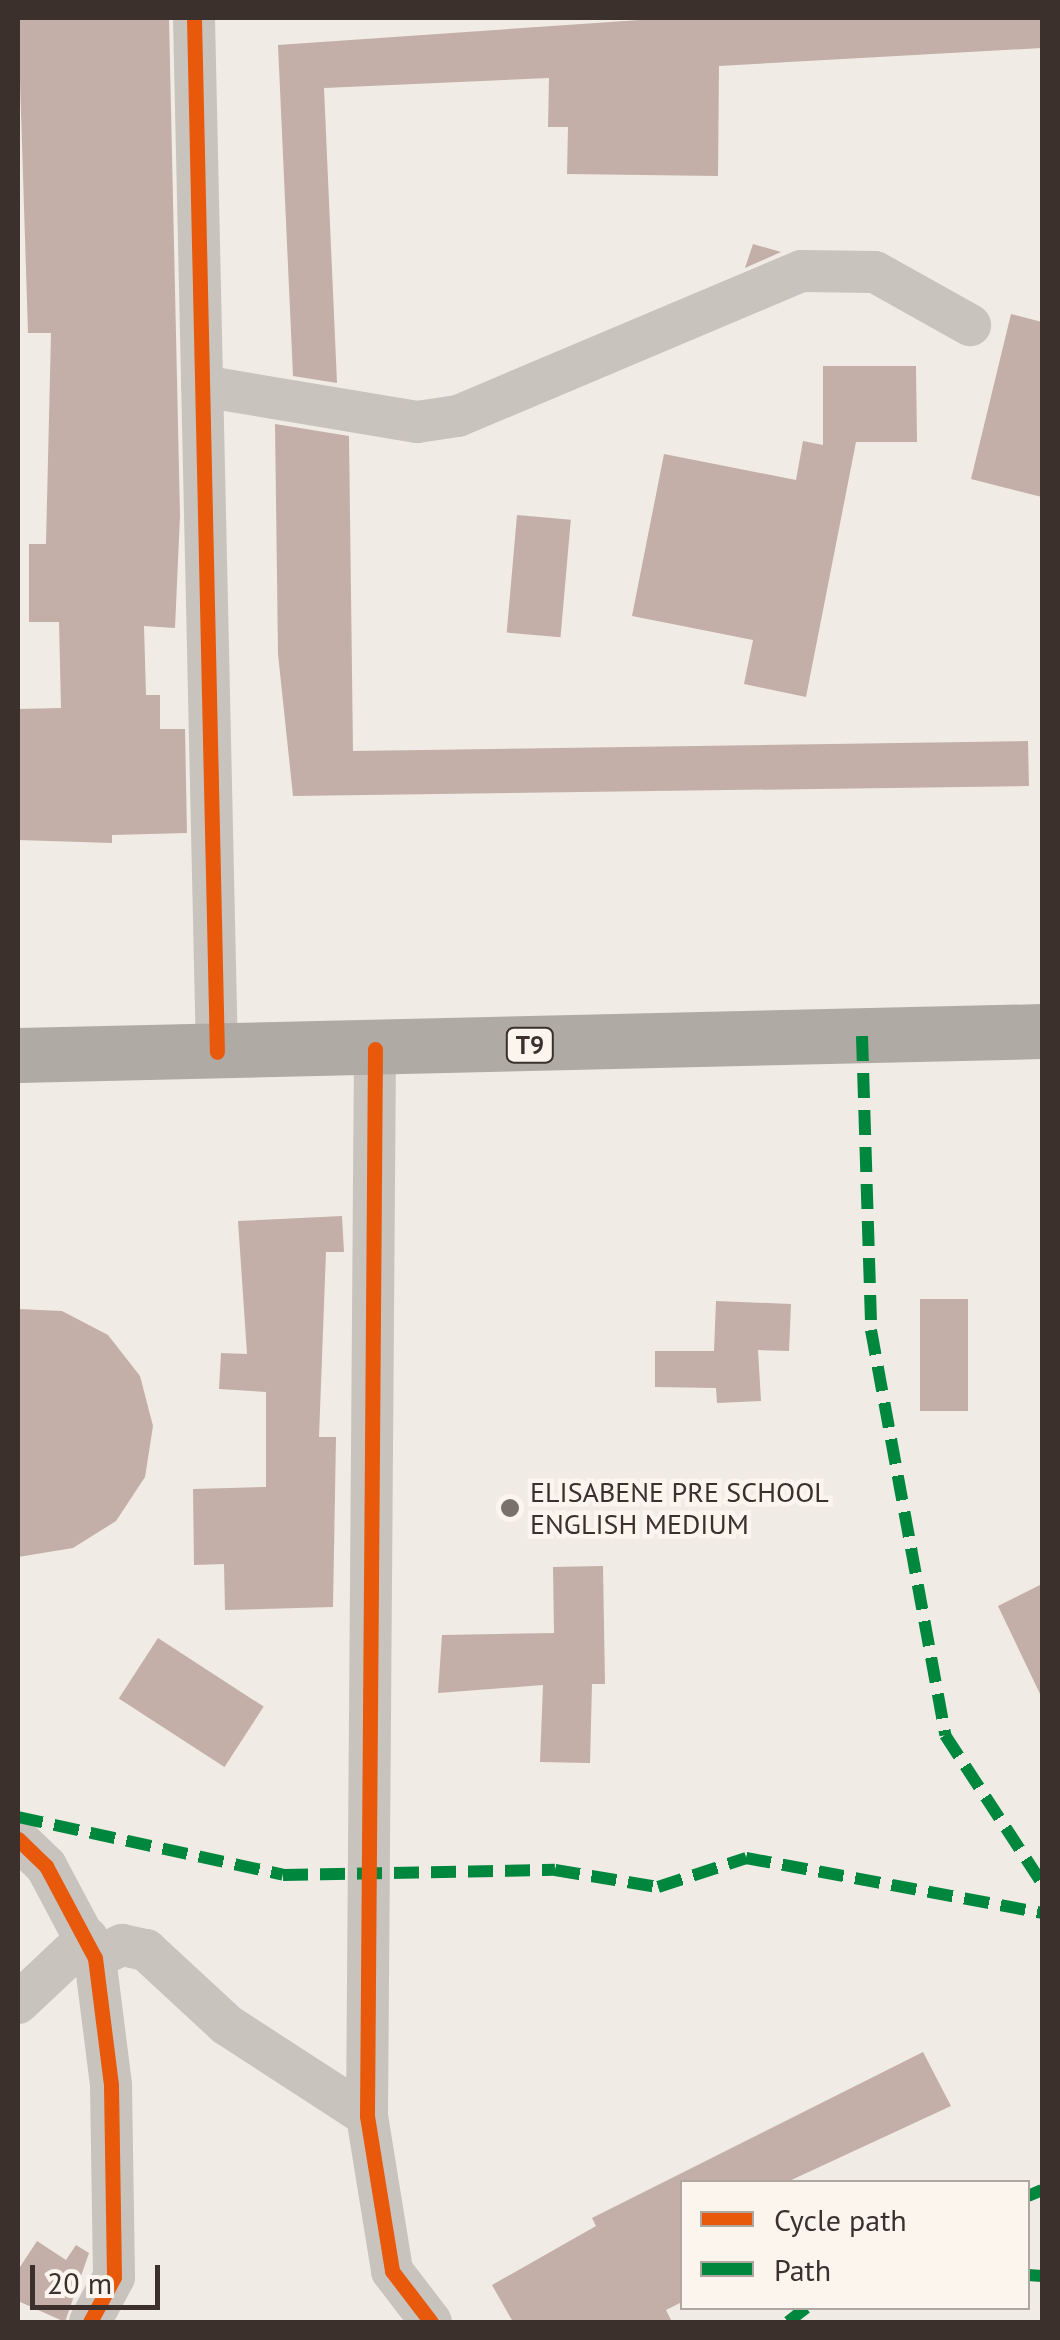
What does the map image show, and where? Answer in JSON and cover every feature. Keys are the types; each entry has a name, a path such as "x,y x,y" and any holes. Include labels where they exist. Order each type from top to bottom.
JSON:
{"highway":[{"name":"T9","path":"18,1055 1042,1031"}],"street":[{"path":"194,18 217,1052"},
{"path":"202,386 417,422 458,416 800,271 875,272 970,325"},
{"path":"375,1049 367,2116 392,2271 431,2322"},
{"path":"18,1838 46,1866 91,1948 111,2084 114,2278 90,2322"},
{"path":"18,2003 91,1948 122,1945 146,1950 227,2025 367,2116"}],"building":[{"path":"18,18 169,18 180,516 175,628 144,626 146,695 160,695 160,729 185,729 187,833 112,835 112,843 18,840 18,709 61,708 59,622 29,622 29,544 46,544 51,333 28,333"},
{"path":"669,18 1042,18 1042,48 719,66 718,176 567,174 568,127 548,127 549,78 324,88 337,383 293,376 278,45"},
{"path":"753,244 781,252 745,268"},
{"path":"1011,314 1042,322 1042,497 971,479"},
{"path":"823,366 916,366 917,442 856,442 806,697 744,684 753,640 632,616 664,454 796,480 803,441 823,445"},
{"path":"275,424 349,436 353,751 1028,741 1029,786 293,796 278,654"},
{"path":"517,515 571,520 561,637 507,633"},
{"path":"342,1216 344,1252 326,1252 319,1437 336,1437 333,1607 225,1610 224,1564 194,1565 193,1489 266,1487 266,1392 219,1389 221,1353 247,1354 238,1221"},
{"path":"920,1299 968,1299 968,1411 920,1411"},
{"path":"716,1301 791,1304 789,1351 758,1350 761,1401 717,1403 716,1388 655,1387 655,1351 714,1351"},
{"path":"18,1309 62,1311 108,1335 140,1376 153,1426 145,1477 116,1521 73,1548 18,1557"},
{"path":"603,1566 605,1684 592,1684 590,1763 540,1762 543,1685 438,1693 442,1635 554,1633 553,1567"},
{"path":"1042,1584 1042,1698 998,1606"},
{"path":"158,1638 264,1707 224,1767 119,1698"},
{"path":"923,2052 951,2106 791,2180 680,2180 680,2303 666,2310 672,2322 513,2322 492,2285 596,2226 592,2218"},
{"path":"37,2241 66,2260 76,2245 89,2253 65,2322 18,2301 18,2270"}],"marked path":[{"path":"862,1036 871,1330 945,1735 1042,1883"},
{"path":"18,1817 283,1875 555,1870 658,1887 746,1858 1042,1913"},
{"path":"1030,2195 1042,2190"},
{"path":"1030,2275 1042,2276"},
{"path":"788,2322 803,2310"}],"cycle path":[{"path":"194,18 217,1052"},
{"path":"375,1049 367,2116 392,2271 431,2322"},
{"path":"18,1839 46,1866 95,1958 111,2085 114,2277 90,2322"}],"place":[{"name":"ELISABENE PRE SCHOOL ENGLISH MEDIUM","path":"510,1508"}]}
